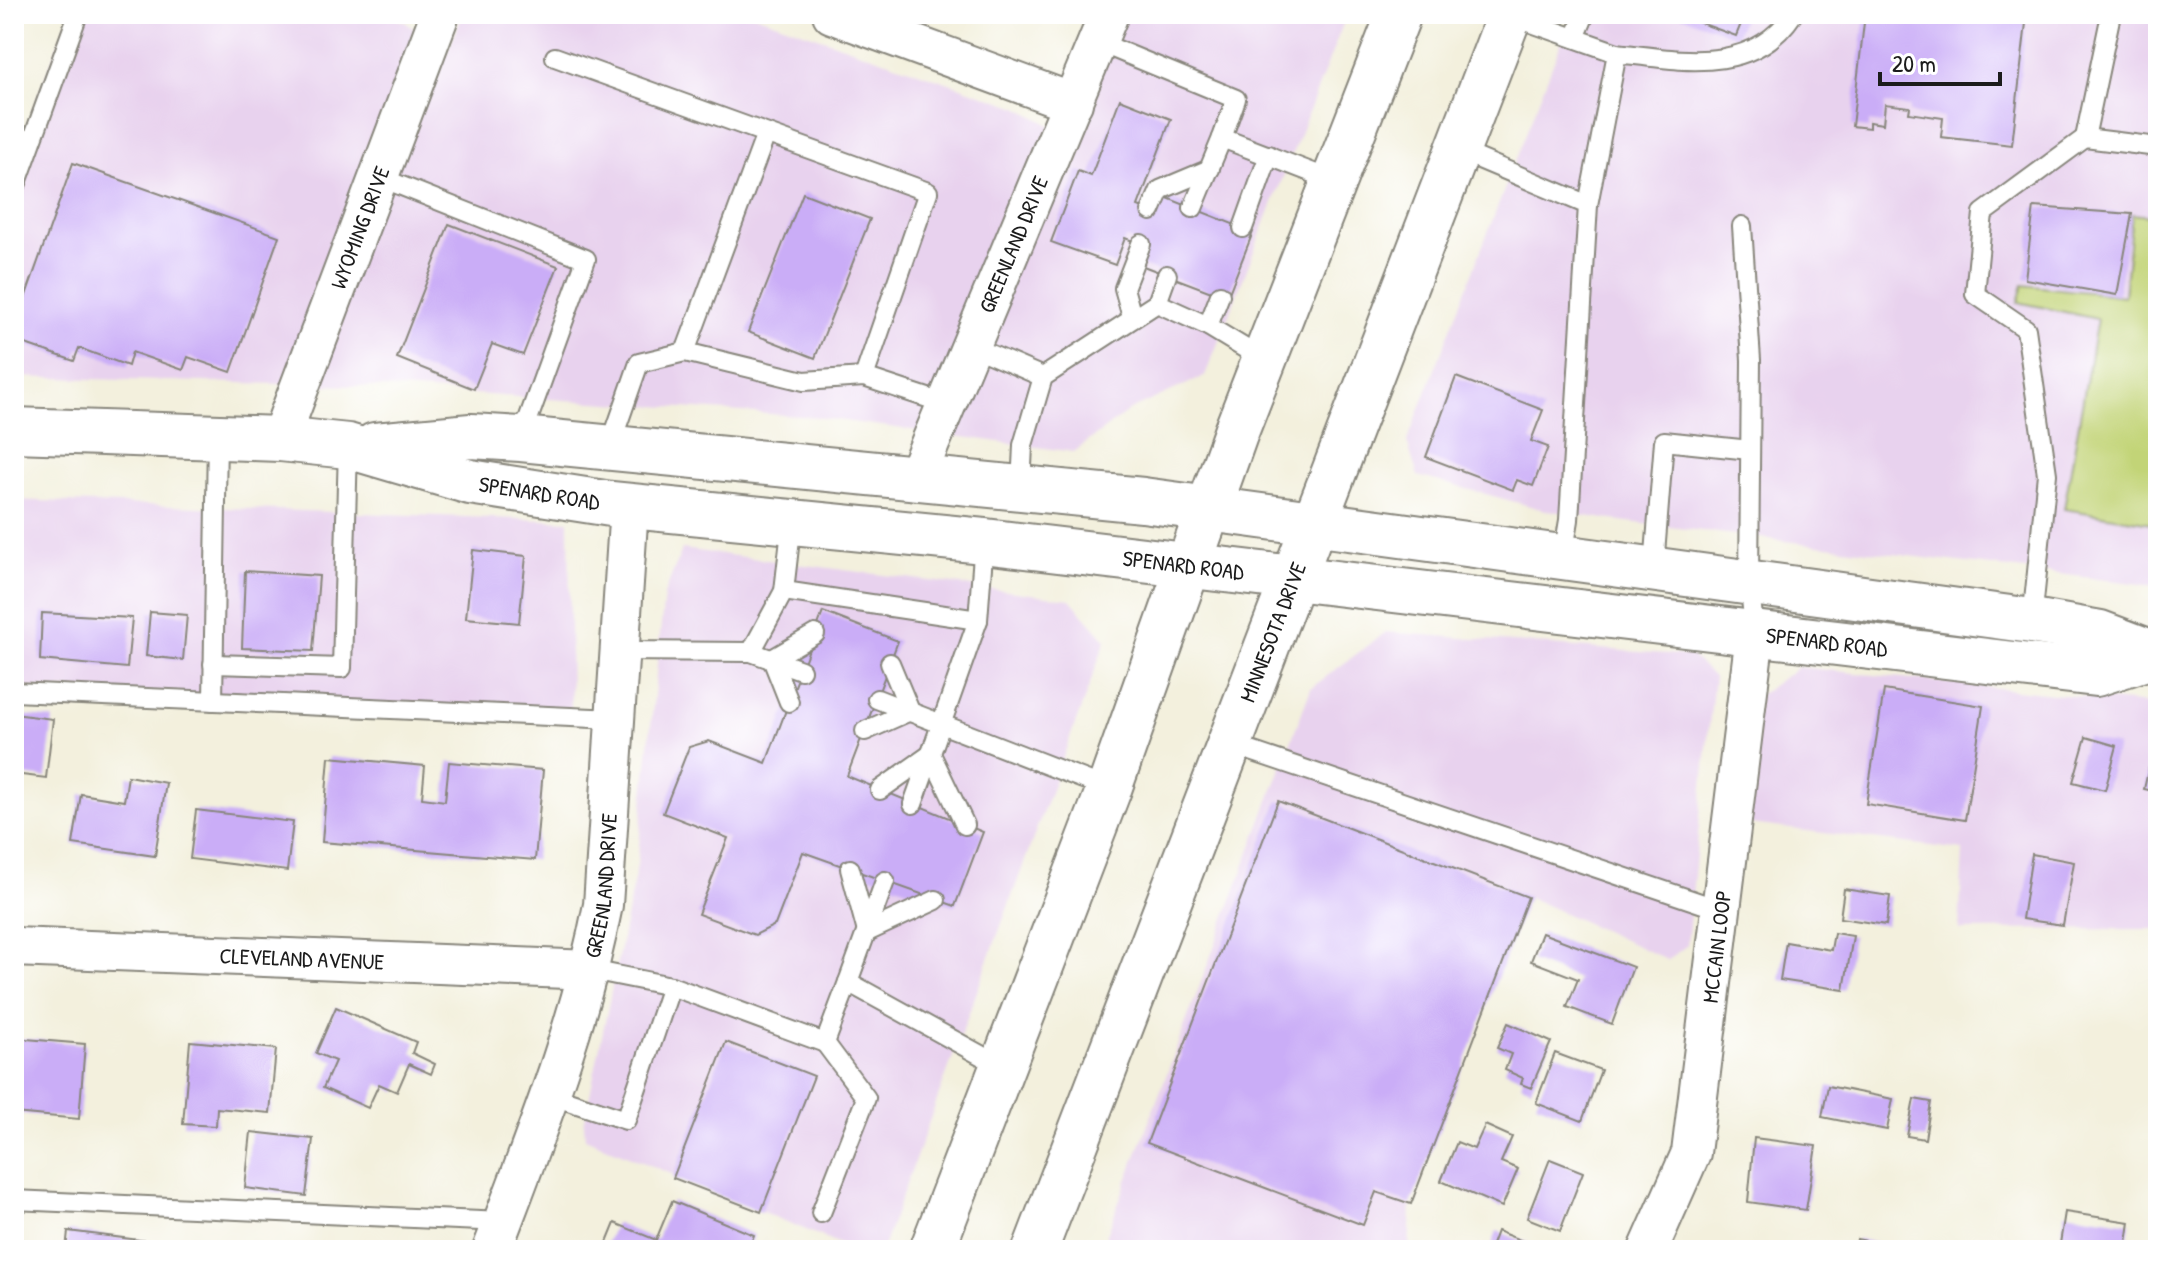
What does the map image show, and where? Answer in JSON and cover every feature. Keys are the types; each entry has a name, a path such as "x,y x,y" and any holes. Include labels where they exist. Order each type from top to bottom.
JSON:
{"main road":[{"name":"MINNESOTA DRIVE","path":"1035,1250 1311,523 1510,14"},
{"path":"932,1250 1109,789 1207,510 1334,181 1391,16"},
{"name":"SPENARD ROAD","path":"14,430 280,439 352,446 471,436 917,475 1021,491 1143,500 1654,567 2032,621 2100,633 2156,655"},
{"name":"SPENARD ROAD","path":"352,446 470,482 629,506 984,541 2096,674 2156,655"}],"street":[{"name":"WYOMING DRIVE","path":"280,439 440,14"},
{"path":"832,14 1073,103"},
{"name":"GREENLAND DRIVE","path":"917,475 1103,28"},
{"name":"GREENLAND DRIVE","path":"498,1236 550,1095 591,970 603,905 629,506"},
{"name":"MCCAIN LOOP","path":"1648,1250 1691,1153 1755,634"},
{"name":"CLEVELAND AVENUE","path":"14,947 591,970"}],"lane":[{"path":"14,191 22,142 78,14"},
{"path":"1510,14 1617,53 1703,62 1730,58 1780,34 1793,14"},
{"path":"1575,38 1585,14"},
{"path":"2032,621 2047,474 2026,329 1975,294 1983,213 2085,138 2111,14"},
{"path":"1103,28 1236,99 1193,208"},
{"path":"1563,556 1569,520 1588,205 1617,53"},
{"path":"555,57 928,192 864,377"},
{"path":"685,352 766,134"},
{"path":"1222,138 1334,181"},
{"path":"2085,138 2158,147"},
{"path":"1457,149 1588,205"},
{"path":"1243,228 1269,155"},
{"path":"1151,211 1160,190 1210,169"},
{"path":"379,177 586,259 521,439"},
{"path":"1742,226 1751,360 1749,582 1755,634"},
{"path":"1132,317 1124,288 1141,244"},
{"path":"1021,491 1023,445 1043,377 1157,303 1167,275"},
{"path":"1208,326 1220,295"},
{"path":"1157,303 1208,326 1264,360"},
{"path":"971,346 1043,377"},
{"path":"610,446 639,363 685,352 804,381 864,377 946,404"},
{"path":"213,701 217,437"},
{"path":"1654,567 1664,441 1750,450"},
{"path":"213,664 342,668 352,446"},
{"path":"751,652 784,591 792,521"},
{"path":"913,804 978,620 984,541"},
{"path":"784,591 978,620"},
{"path":"772,659 815,634"},
{"path":"620,651 751,652 801,670"},
{"path":"772,659 789,702"},
{"path":"890,663 910,711"},
{"path":"14,692 615,719"},
{"path":"877,699 1109,789"},
{"path":"865,731 910,711"},
{"path":"1228,743 1721,910"},
{"path":"880,790 931,754"},
{"path":"931,754 965,825"},
{"path":"850,869 867,932"},
{"path":"825,1043 885,881"},
{"path":"867,932 936,900"},
{"path":"591,970 671,986 825,1043 866,1098 821,1213"},
{"path":"848,982 1004,1068"},
{"path":"550,1095 626,1120 671,986"},
{"path":"14,1200 498,1236"}],"shaded area":[{"path":"70,14 381,14 405,22 447,53 463,14 752,14 1018,107 1069,136 1117,14 1347,14 1205,376 1130,410 1074,452 815,417 356,386 14,377 14,134 22,137"},
{"path":"1572,14 2158,14 2158,586 1545,510 1418,476 1407,442"},
{"path":"14,500 569,521 571,715 14,687"},
{"path":"682,549 1070,599 1106,640 882,1250 854,1250 585,1138 584,1124 637,865 664,595"},
{"path":"1386,632 1691,656 1714,677 1687,945 1668,960 1528,897 1411,1204 1409,1250 1101,1250 1311,688"},
{"path":"1798,667 2158,705 2158,929 1959,930 1963,850 1742,823 1759,695"}],"green space":[{"path":"2132,214 2158,217 2158,524 2064,509 2097,319 2018,302 2023,285 2124,296"}],"building":[{"path":"1676,14 1745,14 1736,36"},
{"path":"1865,14 2027,14 2012,145 1941,137 1943,118 1909,113 1910,107 1885,104 1883,124 1869,122 1869,128 1852,126"},
{"path":"1120,99 1171,119 1138,206 1158,214 1165,197 1253,232 1227,298 1138,264 1141,244 1125,238 1115,265 1051,242 1078,171 1091,176"},
{"path":"73,163 279,236 231,372 188,357 183,370 132,352 128,366 79,348 74,361 14,340 14,329"},
{"path":"803,193 870,219 815,358 748,332"},
{"path":"2034,207 2132,214 2117,295 2025,279"},
{"path":"449,224 558,266 523,355 492,344 474,389 397,358"},
{"path":"1456,377 1543,410 1531,441 1548,447 1533,486 1517,480 1513,490 1426,457"},
{"path":"473,550 526,556 519,623 466,618"},
{"path":"245,571 319,576 313,651 242,648"},
{"path":"150,612 187,615 183,660 146,656"},
{"path":"823,612 898,641 847,776 983,832 955,906 803,852 775,925 755,935 698,914 728,838 663,813 689,747 709,741 766,763"},
{"path":"42,613 132,618 127,668 40,660"},
{"path":"1884,690 1983,706 1965,820 1866,804"},
{"path":"14,714 53,719 46,778 14,774"},
{"path":"2158,728 2158,792 2144,789"},
{"path":"2086,737 2117,746 2105,790 2073,782"},
{"path":"329,757 425,766 422,798 445,801 449,762 543,770 535,860 322,842"},
{"path":"128,776 166,783 155,856 73,844 81,794 124,801"},
{"path":"1278,801 1528,897 1411,1204 1376,1192 1363,1225 1147,1143"},
{"path":"196,810 293,822 287,871 190,859"},
{"path":"2032,854 2074,862 2063,925 2022,919"},
{"path":"1844,889 1890,896 1886,925 1840,918"},
{"path":"1542,933 1633,967 1612,1024 1567,1007 1578,979 1531,961"},
{"path":"1834,933 1853,936 1844,990 1780,980 1786,942 1831,950"},
{"path":"336,1007 416,1042 412,1053 435,1064 431,1074 409,1064 397,1092 379,1084 368,1108 323,1088 335,1061 316,1053"},
{"path":"1508,1023 1551,1042 1531,1088 1521,1084 1523,1078 1505,1070 1511,1054 1497,1048"},
{"path":"14,1038 85,1044 79,1119 14,1113"},
{"path":"190,1041 276,1049 270,1113 217,1108 216,1126 183,1124"},
{"path":"726,1042 814,1076 761,1212 673,1178"},
{"path":"1555,1053 1601,1070 1582,1121 1536,1103"},
{"path":"1828,1086 1893,1099 1887,1130 1822,1117"},
{"path":"1914,1099 1931,1102 1925,1139 1907,1136"},
{"path":"1485,1125 1512,1137 1501,1162 1518,1169 1502,1207 1441,1181 1457,1142 1474,1149"},
{"path":"251,1132 313,1139 306,1196 245,1188"},
{"path":"1754,1138 1816,1146 1806,1210 1748,1202"},
{"path":"1550,1159 1583,1172 1560,1231 1527,1218"},
{"path":"672,1201 754,1235 748,1250 604,1250 615,1223 656,1240"},
{"path":"2065,1212 2130,1222 2126,1250 2059,1250"},
{"path":"68,1231 202,1248 202,1250 66,1250"},
{"path":"1497,1231 1546,1250 1490,1250"},
{"path":"1857,1239 1905,1249 1905,1250 1855,1250"}]}
